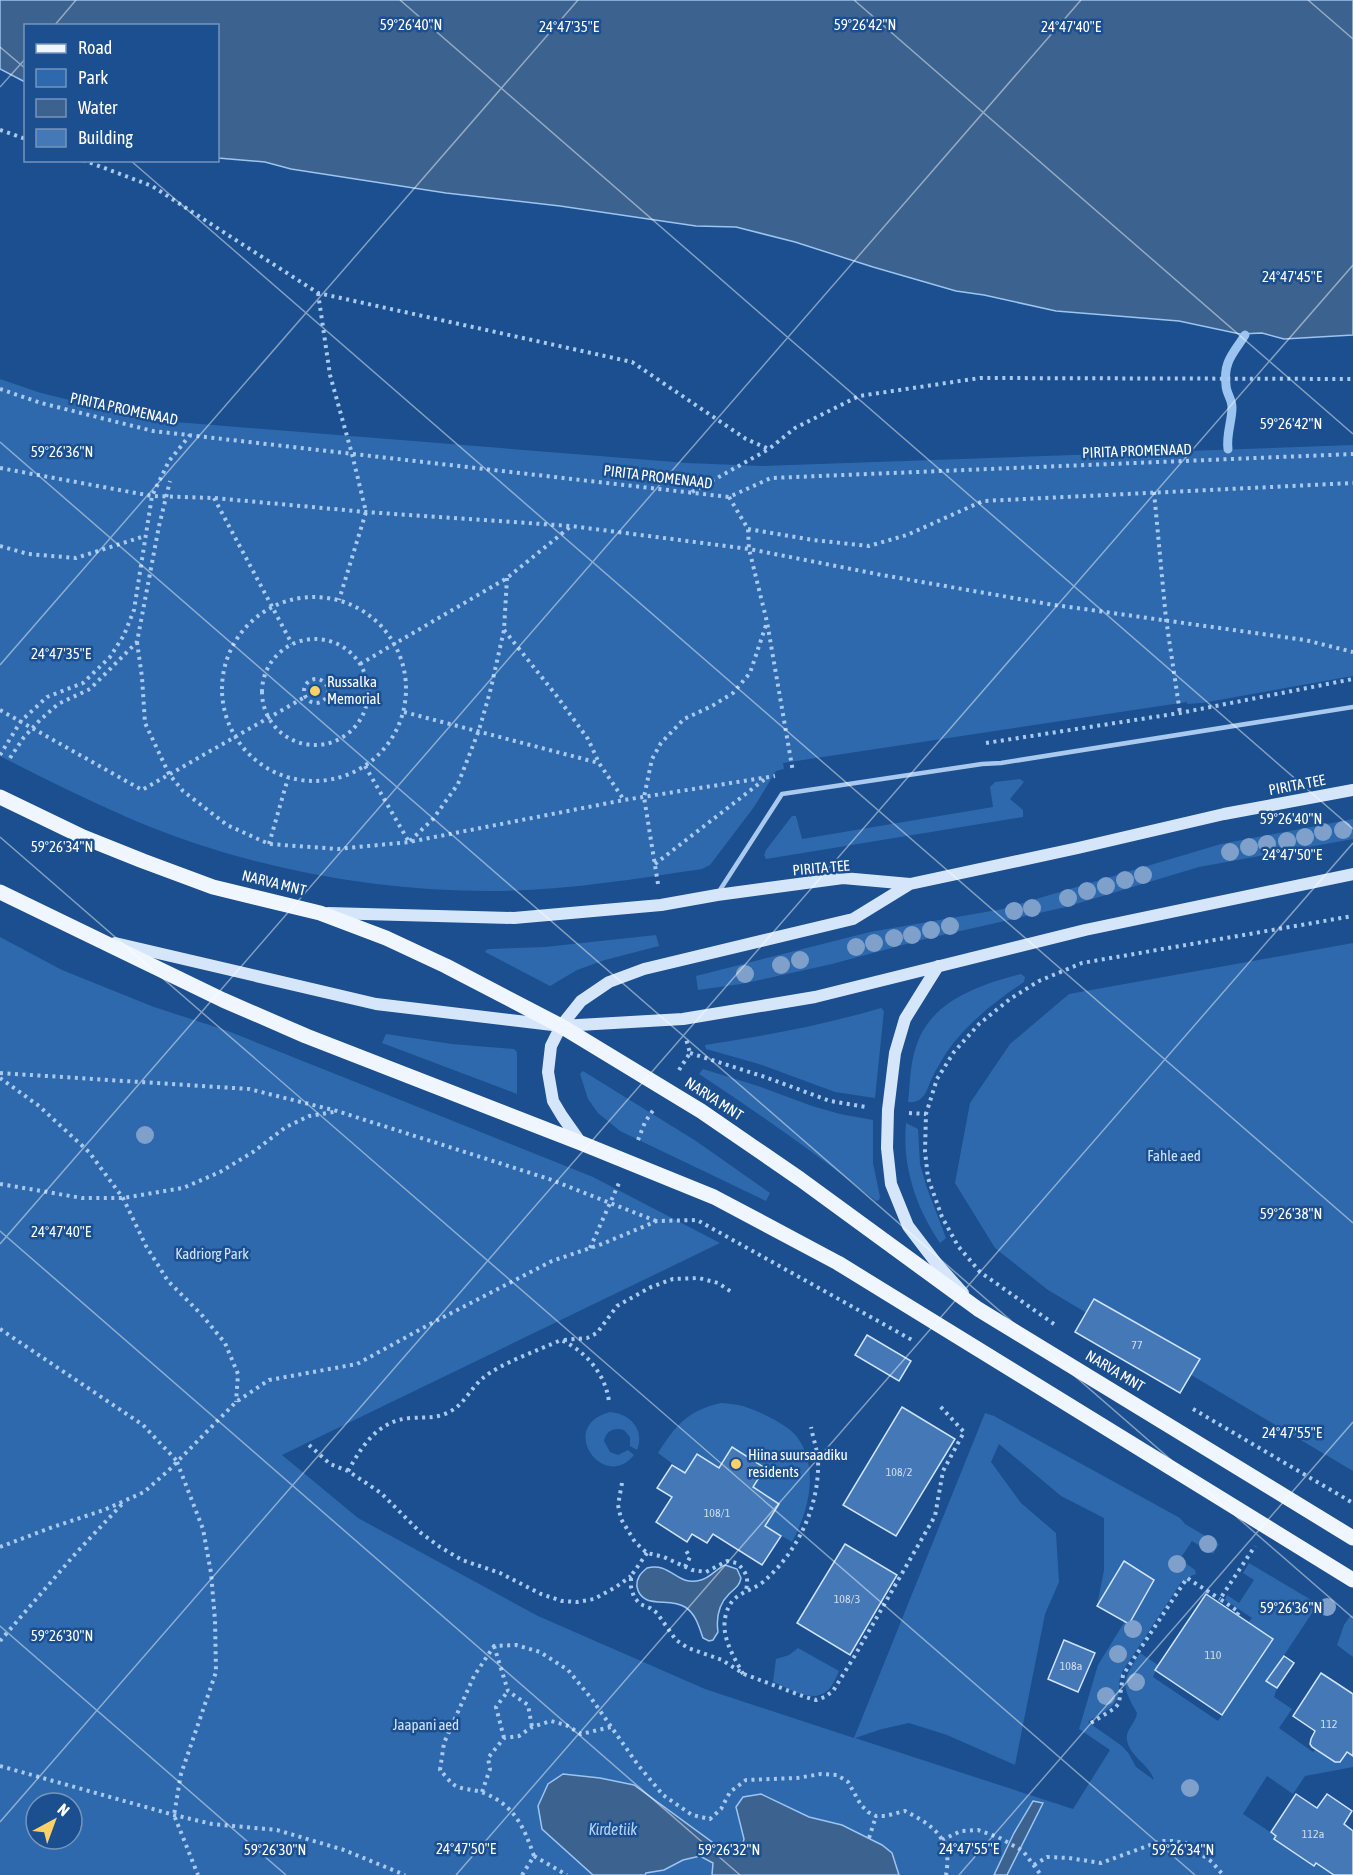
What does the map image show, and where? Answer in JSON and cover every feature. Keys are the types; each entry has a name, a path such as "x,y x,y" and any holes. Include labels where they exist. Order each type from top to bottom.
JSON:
{"main road":[{"name":"PIRITA TEE","path":"321,913 514,918 661,905 843,878 910,884 1224,814 1353,790"},
{"name":"NARVA MNT","path":"0,797 83,837 163,869 213,886 321,913 386,938 446,966 561,1026 701,1111 800,1179 978,1309 1353,1538"},
{"path":"90,937 376,1004 561,1026 683,1019 815,997 1085,930 1353,874"},
{"path":"581,1143 553,1101 549,1072 551,1046 561,1026 581,1001 609,982 644,969 853,919 910,884"},
{"path":"0,892 223,1000 306,1036 714,1197 838,1263 1353,1580"},
{"path":"938,966 905,1019 895,1053 888,1110 887,1148 891,1184 908,1226 937,1264 978,1309"}],"lane":[{"path":"717,895 782,794 1001,763 1353,707"}],"path":[{"path":"0,130 24,138"},
{"path":"88,162 152,186 318,293 632,362 746,439 769,449"},
{"path":"318,293 330,375 366,512 339,600"},
{"path":"692,493 769,449 795,428 859,396 980,378 1353,380"},
{"name":"PIRITA PROMENAAD","path":"0,389 41,403 153,430 729,497 771,478 1353,454"},
{"path":"0,755 21,721 47,697 83,683 110,657 124,635 134,610 152,496 169,460 190,435"},
{"path":"0,468 152,496 214,498 366,512 571,526 749,549 1048,604 1305,640 1353,652"},
{"path":"170,481 137,642 145,723 169,774 183,791 227,825 269,844 338,849 409,842 624,800 794,772 767,622 749,549 748,529 729,497"},
{"path":"748,529 813,540 869,546 907,535 983,501 1353,483"},
{"path":"1154,492 1166,619 1180,713"},
{"path":"214,498 292,644"},
{"path":"360,664 507,578 571,526"},
{"path":"0,546 28,554 76,558 145,536"},
{"path":"409,842 433,819 458,784 479,730 504,630 507,578"},
{"path":"316,596 339,600 361,609 380,624 395,644 404,664 407,688 404,712 396,733 383,751 365,766 341,778 314,782 288,778 267,768 248,754 235,737 223,708 222,678 230,649 247,624 272,606 293,598 316,596"},
{"path":"766,777 654,865 644,797 652,759 661,743 684,719 733,693 750,673 767,622"},
{"path":"504,630 588,739 599,763 624,800"},
{"path":"315,638 333,642 348,650 360,664 367,680 368,697 359,721 340,739 324,744 307,744 290,739 268,718 262,698 263,680 269,663 281,650 297,641 315,638"},
{"path":"10,758 31,727 58,704 90,689 116,666 137,642"},
{"path":"314,678 322,680 328,686 326,698 320,703 305,698 303,690 310,680 314,678"},
{"path":"981,743 1180,713 1353,679"},
{"path":"0,710 142,790 305,698"},
{"path":"404,712 599,763"},
{"path":"365,766 409,842"},
{"path":"269,844 288,778"},
{"path":"1063,1331 980,1272 958,1246 942,1217 928,1178 925,1150 926,1114 937,1079 954,1052 979,1024 1010,999 1039,981 1082,963 1353,916"},
{"path":"687,1045 690,1053"},
{"path":"590,1248 645,1122 690,1053"},
{"path":"690,1053 830,1101 874,1108"},
{"path":"0,1073 249,1089 337,1111 549,1179 657,1221"},
{"path":"0,1078 39,1106 89,1152 123,1198 146,1246 168,1281 201,1314 225,1344 238,1374 236,1402"},
{"path":"0,1184 82,1198 123,1198 183,1188 220,1172 254,1152 294,1123 309,1116 337,1111"},
{"path":"905,1113 926,1114"},
{"path":"0,1547 104,1510 144,1492 236,1402 269,1380 357,1364 552,1261 657,1221 698,1220"},
{"path":"348,1471 361,1448 374,1433 389,1424 409,1418 426,1419 446,1414 465,1399 483,1378 498,1368 561,1340 587,1338 597,1333 617,1306 651,1287 673,1279 699,1278 717,1282 733,1293"},
{"path":"0,1329 143,1425 177,1461 203,1529 211,1573 216,1672 182,1774 174,1815 198,1875"},
{"path":"561,1340 574,1346 588,1359 608,1390 609,1402"},
{"path":"1184,1403 1353,1503"},
{"path":"631,1576 634,1597 640,1604 657,1613 676,1640 688,1648 722,1660 744,1674 805,1697 816,1700 825,1697 833,1691 935,1516 943,1472 964,1432 939,1405"},
{"path":"744,1674 729,1647 723,1629 726,1612 734,1598 761,1584 776,1569 803,1531 811,1512 817,1482 818,1458 811,1427"},
{"path":"309,1445 330,1464 348,1471 381,1493 422,1533 440,1547 462,1560 500,1573 541,1594 562,1601 577,1602 594,1599 616,1587 631,1576 647,1553"},
{"path":"622,1483 618,1505 621,1519 635,1542 647,1553 706,1572 727,1561 737,1563 746,1573 748,1582 746,1590"},
{"path":"0,1641 76,1553 127,1500"},
{"path":"1220,1599 1256,1545"},
{"path":"685,1567 690,1557 686,1549"},
{"path":"1090,1723 1115,1708 1119,1702 1123,1676 1187,1578 1239,1612 1237,1615"},
{"path":"494,1646 516,1645 540,1652 568,1670 663,1795 692,1815 710,1819 721,1809 730,1792 746,1780 797,1778 821,1774 837,1775 848,1782 861,1805 868,1812 876,1816 885,1816 905,1811 930,1824 942,1840 947,1855 946,1875"},
{"path":"494,1646 508,1692 528,1705 532,1727"},
{"path":"494,1646 474,1676 444,1743 440,1770 454,1785 482,1792 511,1810 526,1833 534,1856 567,1875"},
{"path":"504,1738 496,1707 508,1692"},
{"path":"482,1792 490,1769 488,1758 504,1738 519,1736 532,1727 551,1721 566,1725 581,1734 611,1727"},
{"path":"0,1766 212,1824 277,1830 344,1850 405,1875"},
{"path":"869,1838 876,1816"},
{"path":"942,1840 962,1831 978,1830 998,1837 1023,1851 1041,1875"},
{"path":"1034,1865 1047,1857 1101,1863 1161,1841 1172,1841 1186,1843 1212,1862 1223,1875"},
{"path":"522,1875 534,1856"}],"green space":[{"path":"0,379 41,393 151,420 687,463 762,466 1353,445 1353,676 1202,703 1187,704 1187,702 783,763 784,769 776,771 754,807 710,865 702,869 575,886 499,891 405,887 358,882 265,864 175,836 131,819 0,756"},
{"path":"1020,779 1024,782 1010,799 1023,810 1023,817 766,859 764,855 792,816 796,816 802,839 993,807 990,787 995,782"},
{"path":"1353,819 1353,839 1199,867 1066,907 925,939 832,964 741,984 698,990 696,976 870,932 1003,909 1221,844"},
{"path":"656,935 659,946 577,970 550,986 485,952 489,949 545,947"},
{"name":"Kadriorg Park","path":"0,937 62,970 154,1007 228,1031 593,1177 720,1243 282,1455 358,1518 538,1616 705,1689 854,1738 985,1413 994,1416 1180,1518 1185,1524 1219,1544 1213,1554 1192,1541 1180,1559 1195,1570 1196,1574 1191,1576 1187,1583 1182,1581 1122,1672 1116,1701 1106,1711 1088,1722 1122,1746 1136,1767 1154,1780 1132,1751 1127,1740 1137,1713 1125,1683 1140,1653 1158,1665 1153,1677 1218,1721 1273,1639 1248,1623 1252,1618 1225,1600 1227,1595 1239,1603 1254,1580 1243,1573 1249,1563 1318,1604 1267,1681 1277,1688 1274,1697 1292,1709 1279,1728 1313,1752 1316,1749 1335,1762 1340,1761 1347,1752 1353,1756 1353,1767 1305,1776 1293,1794 1267,1776 1243,1814 1276,1836 1274,1839 1313,1866 1316,1863 1334,1875 0,1875","holes":["999,1444 1061,1496 1104,1518 1104,1570 1097,1606 1125,1621 1098,1665 1079,1729 1110,1750 1073,1809 855,1738 909,1723 947,1735 1015,1765 1045,1614 1059,1582 1056,1533 1021,1503 991,1462"]},
{"name":"Fahle aed","path":"1353,943 1353,1471 1048,1290 995,1248 955,1183 970,1103 1010,1044 1069,994"},
{"path":"1021,974 1025,977 1024,982 979,1016 959,1036 943,1058 922,1097 914,1102 908,1102 911,1067 916,1047 932,1018 958,997"},
{"path":"881,1008 884,1011 875,1098 835,1092 759,1064 706,1049 705,1045 794,1030"},
{"path":"386,1034 452,1044 514,1049 517,1052 517,1094 382,1043"},
{"path":"703,1069 812,1106 873,1120 873,1163 879,1200 876,1201 789,1136 699,1074"},
{"path":"583,1071 696,1141 770,1193 766,1201 620,1131 598,1113 588,1099 580,1074"},
{"path":"906,1123 918,1129 920,1164 946,1238 940,1243 924,1215 912,1186 906,1155"},
{"path":"721,1403 740,1405 763,1414 787,1428 801,1443 809,1467 809,1493 803,1519 792,1542 765,1526 779,1504 753,1487 765,1467 732,1447 719,1468 697,1455 685,1473 658,1453 684,1420 700,1410"},
{"path":"610,1412 624,1416 638,1430 637,1450 630,1446 630,1437 624,1430 611,1431 605,1438 604,1441 610,1452 618,1455 628,1450 634,1455 622,1465 610,1466 599,1462 590,1453 586,1442 587,1430 594,1419"},
{"path":"1353,1615 1353,1657 1337,1645 1344,1625"},
{"path":"798,1648 839,1671 831,1687 821,1695 800,1694 773,1682 776,1659 789,1655"}],"water":[{"path":"0,0 1353,0 1353,335 1284,339 1262,333 1240,334 1179,321 1056,311 956,291 795,242 736,227 696,226 560,206 446,193 291,169 265,162 219,158 219,24 24,24 24,81 0,69"},
{"path":"725,1565 737,1569 741,1578 738,1585 722,1603 717,1622 718,1632 713,1640 709,1641 703,1638 694,1617 685,1607 679,1604 650,1601 640,1594 637,1587 639,1576 647,1568 662,1568 680,1578 693,1581 704,1579"},
{"name":"Kirdetiik","path":"563,1774 634,1785 728,1851 742,1847 744,1839 736,1807 743,1797 761,1794 809,1817 842,1825 882,1845 892,1853 899,1875 712,1875 713,1863 700,1856 645,1875 593,1875 542,1829 538,1806 548,1784"},
{"path":"1033,1801 1043,1803 1007,1875 994,1875 1014,1833"}],"building":[{"path":"1094,1299 1200,1359 1180,1393 1075,1332"},
{"path":"867,1335 911,1361 899,1381 855,1355"},
{"path":"902,1407 955,1439 896,1536 843,1505"},
{"path":"732,1447 765,1468 753,1487 779,1504 765,1526 781,1536 762,1565 713,1534 707,1543 692,1534 687,1542 656,1522 672,1497 657,1488 672,1465 685,1473 697,1454 719,1468"},
{"path":"845,1544 897,1575 850,1655 797,1623"},
{"path":"1124,1561 1154,1580 1129,1624 1097,1606"},
{"path":"1206,1594 1273,1639 1222,1715 1155,1670"},
{"path":"1064,1640 1095,1653 1078,1692 1048,1679"},
{"path":"1284,1656 1294,1663 1277,1688 1266,1681"},
{"path":"1321,1673 1353,1694 1353,1756 1347,1752 1340,1762 1335,1762 1312,1747 1310,1744 1315,1731 1293,1716"},
{"path":"1296,1794 1317,1808 1327,1794 1352,1811 1344,1824 1353,1831 1353,1875 1334,1875 1316,1863 1314,1866 1274,1839 1276,1836 1271,1832"}],"waterway":[{"path":"1228,449 1232,407 1226,388 1226,370 1230,358 1245,335"}],"place":[{"name":"Russalka Memorial","path":"315,691"},
{"name":"Hiina suursaadiku residents","path":"736,1464"}],"park label":[{"name":"Jaapani aed","path":"426,1725"}]}
